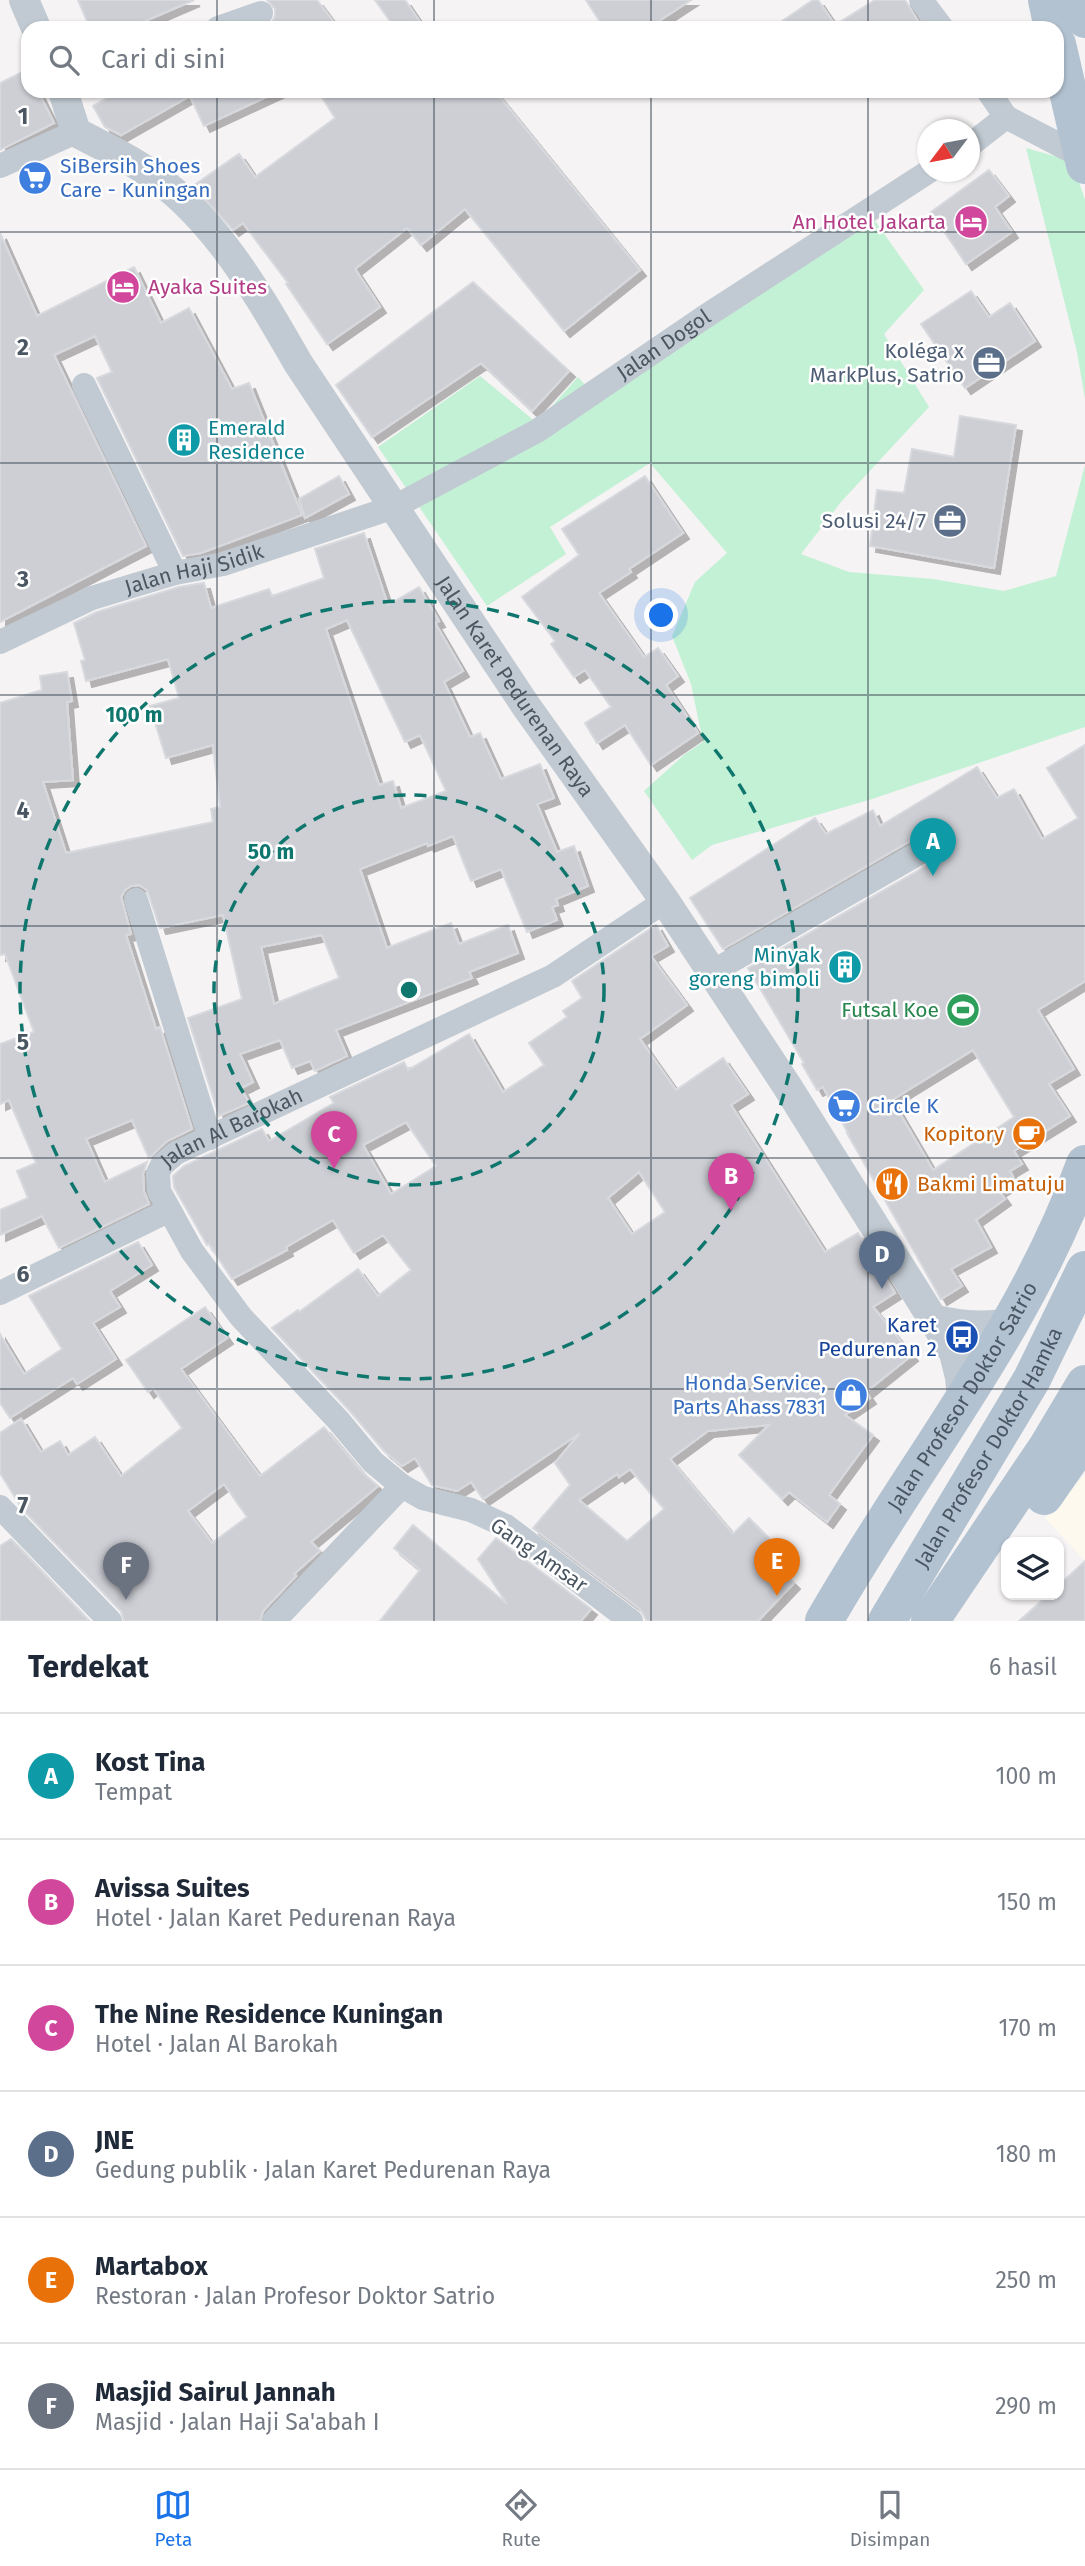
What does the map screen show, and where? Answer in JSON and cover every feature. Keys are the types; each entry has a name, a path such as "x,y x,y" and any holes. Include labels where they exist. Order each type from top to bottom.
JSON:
{"main road":[{"path":"1047,0 1052,21"},
{"path":"1080,0 1085,19"},
{"path":"1064,74 1084,161"},
{"name":"Jalan Profesor Doktor Satrio","path":"824,1621 884,1520 1012,1322 1068,1212 1085,1164"},
{"name":"Jalan Profesor Doktor Hamka","path":"887,1621 1032,1379 1085,1270"},
{"name":"Jalan Profesor Doktor Hamka","path":"930,1621 1048,1446 1085,1384"},
{"path":"1015,1537 1085,1437"},
{"path":"957,1621 1001,1557"}],"street":[{"path":"24,0 34,21"},
{"path":"921,0 937,21"},
{"path":"238,21 261,13"},
{"path":"0,166 76,132 65,98"},
{"path":"993,98 1006,117 1084,161"},
{"path":"980,137 1006,117"},
{"name":"Jalan Karet Pedurenan Raya","path":"76,132 142,168 180,197 204,221 268,309 298,363 526,706 665,901 712,972 954,1353 962,1400"},
{"name":"Jalan Dogol","path":"394,507 537,431 706,316 917,179"},
{"path":"85,385 175,573"},
{"name":"Jalan Haji Sidik","path":"0,642 92,598 175,573 223,564 394,507"},
{"path":"712,972 919,853"},
{"path":"136,900 210,1138"},
{"name":"Jalan Al Barokah","path":"402,1486 373,1462 338,1420 241,1317 192,1251 168,1211 159,1191 158,1173 162,1165 176,1153 553,976 665,901"},
{"path":"0,1293 168,1211"},
{"path":"932,1319 966,1326 1012,1322"},
{"path":"274,1621 402,1486"},
{"name":"Gang Amsar","path":"402,1486 423,1497 471,1510 506,1527 631,1621"},
{"path":"0,1507 110,1621"}],"shaded area":[{"path":"1085,1474 1085,1561 1045,1518"}],"green space":[{"path":"1026,148 1072,161 1085,200 1085,399 1077,352"},
{"path":"875,221 924,290 884,334 929,407 841,502 801,554 849,572 933,579 1004,591 1056,576 1085,465 1085,727 869,800 712,845 692,860 644,791 685,754 703,742 691,684 672,636 695,582 727,553 650,463 550,527 566,554 487,606 378,447 480,376 537,423 578,377 595,396"}],"building":[{"path":"78,0 194,0 145,21 87,21"},
{"path":"267,0 317,0 333,21 272,21 275,9"},
{"path":"375,0 405,0 419,21 390,21"},
{"path":"586,0 691,0 659,21 600,21"},
{"path":"813,0 818,0 832,21 782,21"},
{"path":"875,0 905,0 918,21 841,21"},
{"path":"21,72 21,98 42,98 54,123 0,150 0,83"},
{"path":"107,98 186,98 121,135 105,127 93,106"},
{"path":"191,98 264,98 204,126"},
{"path":"501,98 640,270 564,331 465,209 421,245 407,228 355,269 380,307 327,344 286,284 288,283 243,223 233,230 193,186 239,154 255,177 335,118 323,99"},
{"name":"An Hotel Jakarta","path":"989,170 1009,196 995,207 1012,232 966,264 931,212 972,182 980,182 980,177"},
{"path":"0,233 37,316 134,267 161,323 189,308 232,389 249,383 302,515 201,553 183,556 97,378 112,372 95,336 54,355 146,546 0,622"},
{"path":"473,282 569,371 532,411 481,363 372,437 336,385"},
{"path":"971,291 989,317 1010,303 1035,341 965,388 921,324"},
{"path":"960,416 1016,425 994,568 870,546 877,490 904,493 912,449 954,457"},
{"path":"339,476 349,494 305,518 299,499"},
{"path":"645,476 683,533 599,593 644,657 658,648 678,676 666,685 698,733 651,765 625,725 597,743 585,723 611,707 585,670 574,677 551,644 555,641 522,597 579,555 562,529"},
{"path":"364,533 388,605 419,587 439,621 435,623 463,671 444,682 470,737 480,733 501,779 540,764 554,798 537,804 557,852 574,846 588,886 556,899 558,905 552,907 557,920 527,932 501,869 471,881 453,836 360,869 387,948 451,923 459,944 508,925 518,953 469,972 472,978 336,1030 347,1056 315,1071 310,1061 292,1068 280,1040 240,1054 253,1082 241,1088 249,1103 219,1116 188,1018 242,999 223,915 160,928 147,890 139,885 131,886 121,897 131,934 126,935 156,1029 160,1027 192,1129 167,1141 149,1158 132,1120 86,1139 105,1182 147,1162 143,1174 144,1192 149,1204 59,1248 42,1216 0,1235 0,1210 28,1198 17,1171 36,1163 9,1100 0,1104 0,1044 34,1032 5,954 0,955 0,703 42,690 40,676 67,672 72,701 67,702 73,780 43,782 66,853 213,822 211,809 220,807 213,745 166,758 150,706 179,698 168,659 86,681 81,661 85,660 74,623 97,612 179,587 204,583 211,608 269,589 272,596 324,578 315,549","holes":["347,620 405,742 420,735 446,791 401,808 393,781 379,785 326,629","322,935 339,978 274,1004 261,947"]},
{"path":"1085,745 1085,981 1038,1010 1074,1069 1049,1084 1070,1116 1014,1151 1022,1164 1010,1171 1015,1181 999,1191 1005,1199 976,1220 991,1247 951,1269 962,1286 941,1299 823,1087 817,1090 748,968 926,866 934,854 931,845 920,838 912,840 723,949 690,898 815,818 826,834 873,810 880,826 977,767 997,798 1014,789 1042,839 1078,818 1047,768","holes":["973,1050 1014,1117 933,1170 892,1100"]},
{"path":"656,925 668,946 651,956 687,1005 640,1039 676,1090 723,1058 748,1094 731,1105 825,1252 858,1233 895,1293 873,1307 912,1355 866,1392 870,1398 845,1415 873,1435 829,1495 840,1504 827,1522 789,1492 782,1499 739,1455 769,1425 708,1431 670,1459 733,1534 749,1518 778,1548 768,1558 794,1583 758,1621 647,1621 640,1609 533,1528 570,1485 555,1463 580,1433 483,1499 471,1482 457,1491 432,1485 415,1458 402,1466 384,1451 272,1328 358,1269 378,1296 411,1270 383,1235 354,1253 333,1220 286,1247 287,1250 232,1279 209,1244 207,1245 174,1187 173,1176 184,1166 262,1129 269,1141 334,1103 330,1097 404,1062 408,1070 469,1034 503,1092 544,1065 529,1043 567,1017 563,1011 582,998 572,981","holes":["406,1122 436,1166 391,1194 363,1145","639,1172 665,1212 632,1234 608,1198","630,1469 664,1509 627,1541 579,1500 617,1474 619,1477"]},
{"path":"138,1242 152,1265 110,1291 120,1307 93,1323 116,1359 77,1384 73,1378 10,1418 0,1403 0,1334 24,1374 62,1349 29,1296"},
{"path":"205,1307 227,1338 181,1369 260,1476 324,1427 362,1472 378,1486 311,1542 320,1551 294,1574 296,1576 263,1611 260,1621 124,1621 121,1611 22,1509 0,1473 0,1433 21,1419 41,1452 60,1441 68,1455 95,1437 121,1476 182,1428 153,1388 148,1392 126,1360","holes":["224,1484 247,1517 212,1543 188,1511"]},
{"path":"413,1525 507,1604 478,1559 496,1538 591,1609 581,1621 380,1621 420,1570 394,1548"},
{"path":"11,1539 89,1621 0,1621 0,1546"},
{"path":"1085,1561 1085,1621 1019,1621 1042,1600 1064,1600 1064,1580"}],"place":[{"name":"SiBersih Shoes Care - Kuningan","path":"35,178"},
{"name":"An Hotel Jakarta","path":"971,222"},
{"name":"Ayaka Suites","path":"123,287"},
{"name":"Koléga x MarkPlus, Satrio","path":"989,363"},
{"name":"Emerald Residence","path":"184,440"},
{"name":"Solusi 24/7","path":"950,521"},
{"name":"Kost Tina","path":"933,876"},
{"name":"Minyak goreng bimoli","path":"845,967"},
{"name":"Futsal Koe","path":"963,1010"},
{"name":"Circle K","path":"844,1106"},
{"name":"Kopitory","path":"1029,1134"},
{"name":"The Nine Residence Kuningan","path":"334,1169"},
{"name":"Bakmi Limatuju","path":"892,1184"},
{"name":"Avissa Suites","path":"731,1211"},
{"name":"JNE","path":"882,1289"},
{"name":"Karet Pedurenan 2","path":"962,1337"},
{"name":"Honda Service, Parts Ahass 7831","path":"851,1395"},
{"name":"Martabox","path":"777,1596"},
{"name":"Masjid Sairul Jannah","path":"126,1600"}]}
